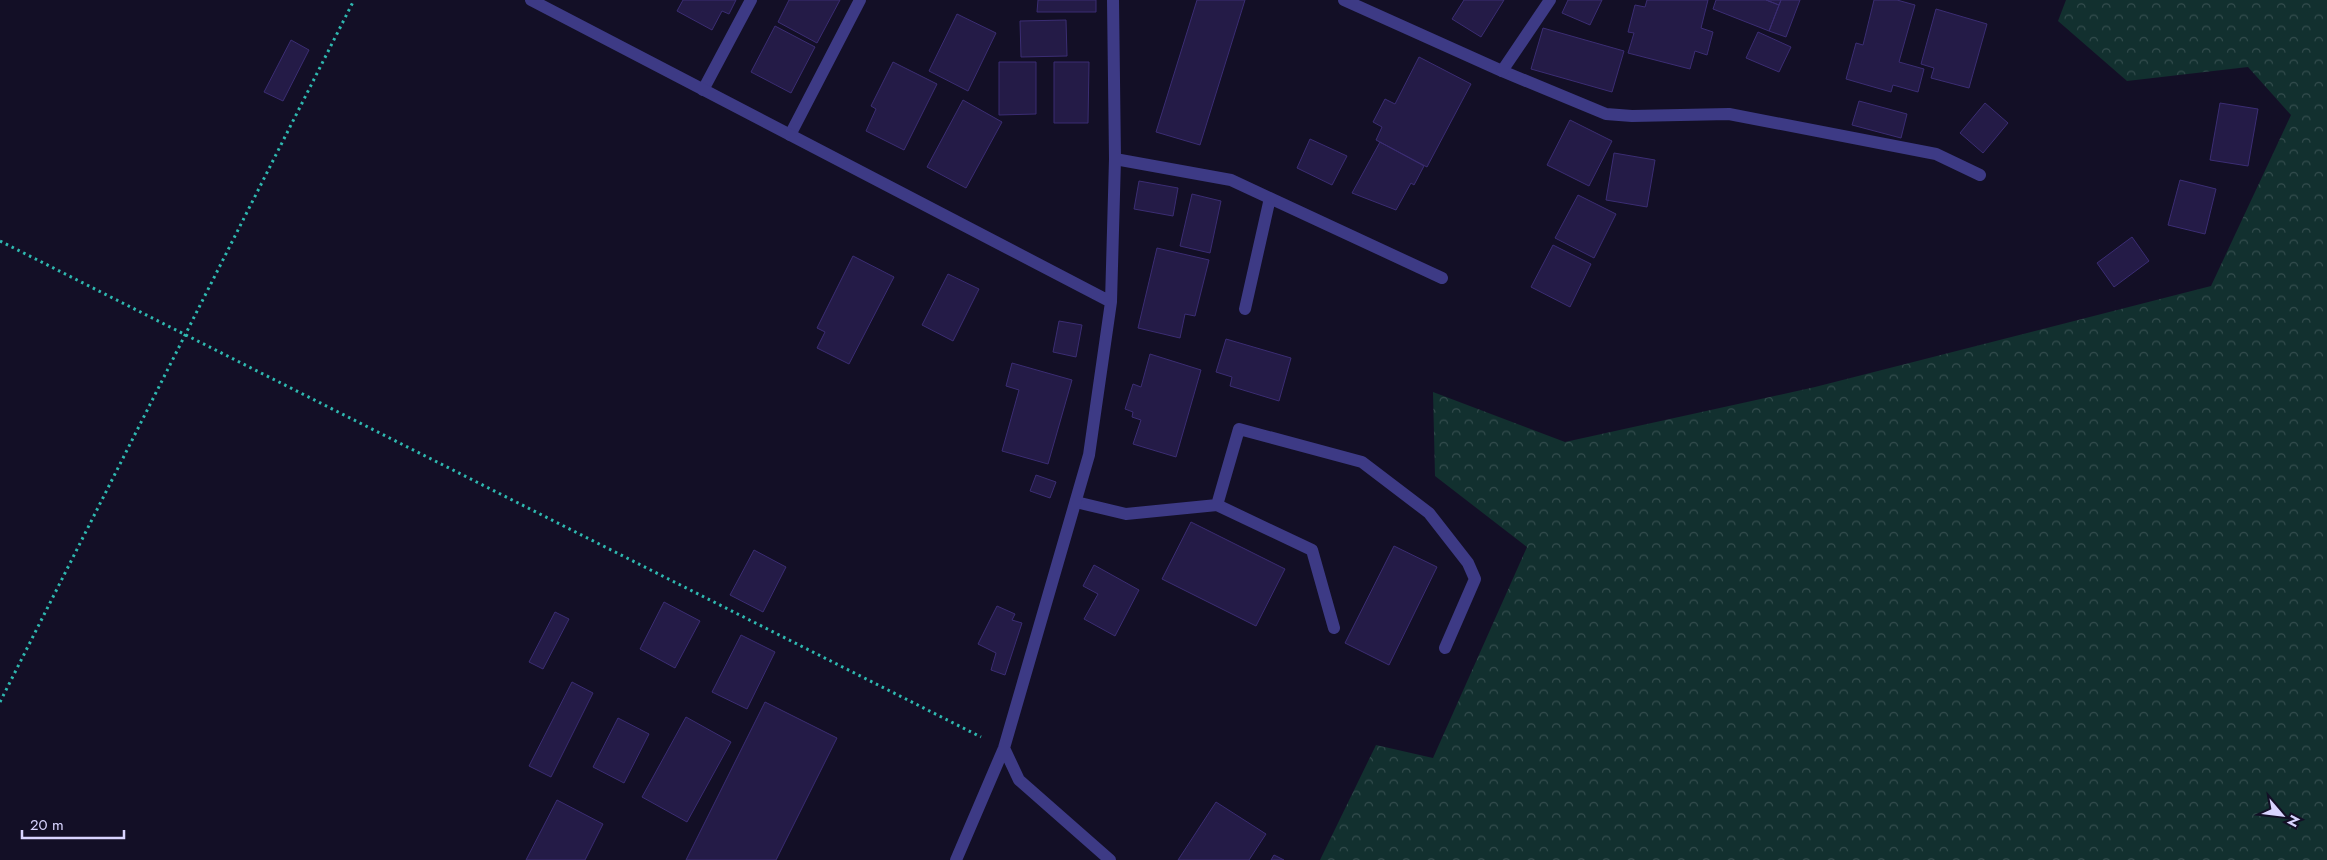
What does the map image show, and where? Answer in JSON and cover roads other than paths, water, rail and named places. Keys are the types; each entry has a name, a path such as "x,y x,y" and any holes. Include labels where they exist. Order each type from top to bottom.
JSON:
{"street":[{"path":"531,0 1111,302"},
{"path":"704,90 751,0"},
{"path":"790,135 860,0"},
{"path":"956,860 1004,748 1089,455 1111,302 1115,159 1113,0"},
{"path":"1344,0 1502,71 1606,114 1632,116 1729,114 1936,154 1980,175"},
{"path":"1502,71 1550,0"},
{"path":"1115,159 1231,180 1442,278"},
{"path":"1245,309 1270,198"},
{"path":"1217,505 1239,429 1362,462 1429,513 1468,563 1475,579 1445,648"},
{"path":"1076,502 1126,514 1217,505 1312,550 1334,628"},
{"path":"1004,748 1019,780 1110,860"}]}
